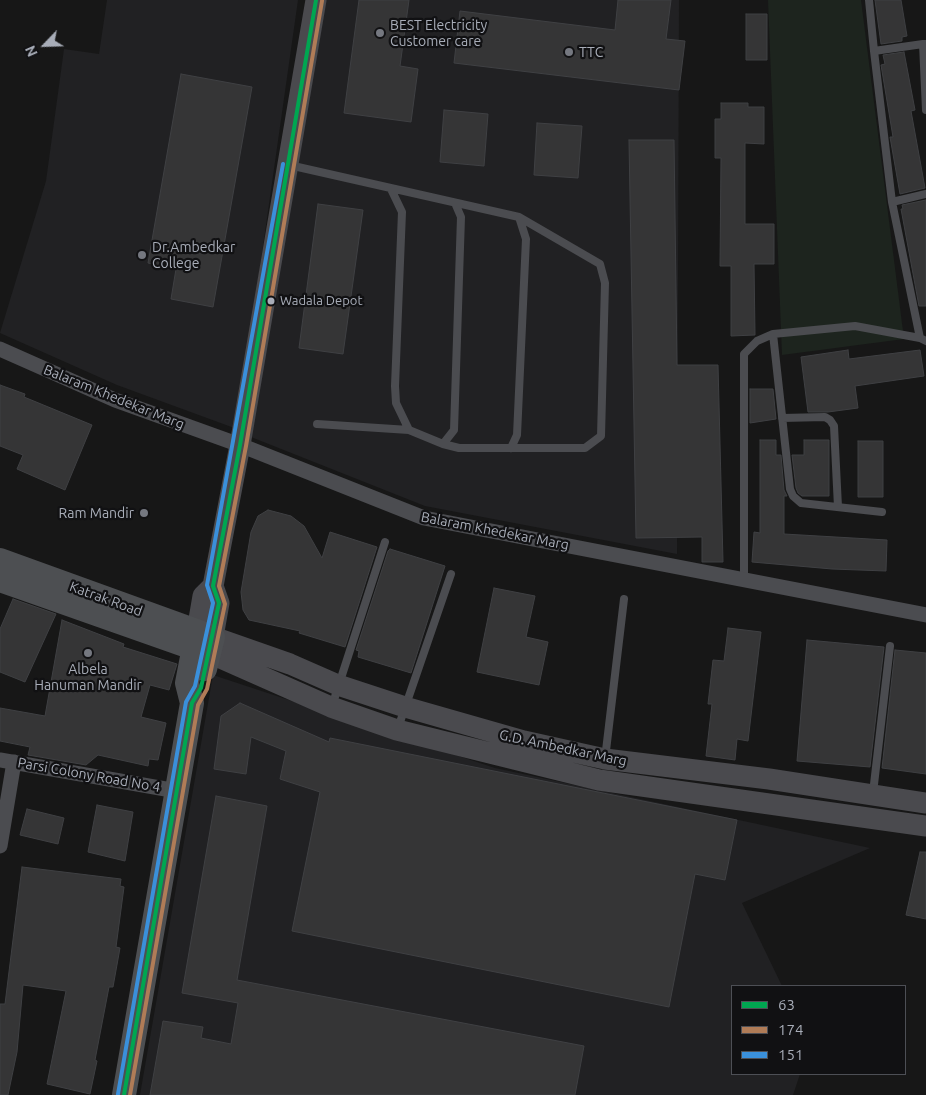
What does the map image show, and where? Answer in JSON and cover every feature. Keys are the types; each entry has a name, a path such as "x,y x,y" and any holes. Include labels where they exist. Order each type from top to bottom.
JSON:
{"main road":[{"path":"124,1095 192,703 201,688 209,646 203,596 213,586 240,445 316,0"},
{"name":"Katrak Road","path":"2,568 209,646"},
{"name":"G.D. Ambedkar Marg","path":"209,646 290,664 338,685 405,708 524,741 602,770 735,775 926,803"},
{"name":"G.D. Ambedkar Marg","path":"209,646 331,707 397,730 733,798 926,826"},
{"path":"733,798 735,775"}],"street":[{"name":"Balaram Khedekar Marg","path":"0,349 115,400 240,445 424,518 926,615"},
{"name":"Parsi Colony Road No 4","path":"7,761 178,790"},
{"path":"0,846 7,761"}],"lane":[{"path":"744,580 744,354 757,340 773,334 855,326 923,340 892,202 874,51 870,0"},
{"path":"874,51 924,44 926,110"},
{"path":"289,165 518,217 600,264 605,283 601,436 585,448 459,448 443,444 409,430 317,424"},
{"path":"391,188 402,212 395,386 396,403 409,430"},
{"path":"892,202 926,194"},
{"path":"443,444 454,430 461,217 455,203"},
{"path":"511,448 517,435 526,239 518,217"},
{"path":"773,334 790,489 794,496 801,504 882,512"},
{"path":"782,418 824,417 830,420 834,426 838,507"},
{"path":"331,707 385,542"},
{"path":"397,730 451,574"},
{"path":"602,770 624,599"},
{"path":"873,796 890,646"}],"shaded area":[{"name":"Dr.Ambedkar College","path":"107,0 298,0 237,429 117,385 0,333 46,181 64,49 99,54"},
{"path":"326,0 679,0 677,554 425,506 251,437"},
{"path":"768,0 861,0 904,339 782,355"},
{"path":"213,675 495,768 870,848 742,903 782,985 731,985 731,1075 800,1075 793,1095 140,1095"}],"building":[{"name":"BEST Electricity Customer care","path":"359,0 409,0 400,66 418,69 411,122 344,113"},
{"name":"TTC","path":"618,0 671,0 666,39 685,41 679,90 454,63 460,11 615,30"},
{"path":"875,0 901,0 907,36 902,37 902,41 881,44"},
{"path":"746,14 767,14 767,60 746,60"},
{"path":"904,52 915,110 911,111 925,188 900,194 890,137 893,137 881,65 885,64 883,55"},
{"path":"181,74 252,87 213,307 171,299 176,269 148,263"},
{"path":"721,103 748,103 748,107 764,107 764,144 745,143 745,224 774,224 774,264 754,264 755,335 731,336 731,266 720,266 721,158 715,158 715,119 721,119"},
{"path":"444,110 488,114 484,166 440,162"},
{"path":"537,123 582,126 578,178 534,175"},
{"path":"629,140 674,140 677,365 718,365 723,562 702,562 702,537 636,538"},
{"path":"926,200 926,306 919,306 901,209 903,209 902,205"},
{"path":"318,204 363,210 343,354 299,348"},
{"path":"848,350 849,359 920,350 924,376 855,386 858,408 828,412 808,412 801,357"},
{"path":"0,385 25,394 24,397 92,425 65,490 17,469 23,455 0,446"},
{"path":"750,389 773,389 776,419 750,423"},
{"path":"760,440 776,440 776,455 781,455 784,490 787,496 784,496 784,534 887,540 886,571 832,569 752,562 754,532 760,533"},
{"path":"804,440 829,440 829,496 802,496 798,493 792,455 804,455"},
{"path":"858,441 883,441 883,497 858,497"},
{"path":"268,510 291,516 304,526 322,558 330,532 377,547 345,647 299,633 300,631 249,620 243,610 241,592 251,532 258,516"},
{"path":"390,549 445,566 411,673 358,657 359,651 356,650"},
{"path":"494,588 535,596 526,637 548,642 539,685 477,672"},
{"path":"13,599 56,614 25,682 0,672 0,629"},
{"path":"62,620 124,644 123,647 177,664 169,690 150,685 141,717 166,723 158,760 149,759 148,766 98,755 86,765 28,755 30,747 0,741 0,708 45,716"},
{"path":"728,628 761,632 748,741 737,739 735,760 706,756 712,704 708,704 713,660 724,661"},
{"path":"807,640 884,647 870,767 797,761"},
{"path":"895,650 926,653 926,774 882,768"},
{"path":"240,703 329,742 330,738 737,820 725,880 695,874 669,1007 292,931 320,792 280,779 286,751 251,737 246,774 214,769 221,716"},
{"path":"216,796 267,806 237,980 584,1046 575,1095 150,1095 163,1021 203,1027 201,1038 231,1044 238,1003 182,993"},
{"path":"97,805 133,812 125,861 88,852"},
{"path":"27,809 64,818 58,844 20,835"},
{"path":"920,852 926,852 926,919 906,915"},
{"path":"22,867 121,879 120,886 124,887 116,947 120,948 113,987 109,987 90,1094 47,1084 66,991 23,985 17,1052 8,1095 0,1095 0,1004 5,1004"}],"transit line":[{"name":"63","path":"124,1095 192,703 201,688 219,603 213,586 240,445 316,0"},
{"name":"174","path":"130,1095 198,705 207,689 225,604 219,586 246,446 322,1"},
{"name":"151","path":"118,1094 186,702 195,686 213,603 207,585 283,164"}],"place":[{"name":"BEST Electricity Customer care","path":"380,33"},
{"name":"TTC","path":"569,52"},
{"name":"Dr.Ambedkar College","path":"142,255"},
{"name":"Wadala Depot","path":"271,301"},
{"name":"Ram Mandir","path":"144,513"},
{"name":"Albela Hanuman Mandir","path":"88,653"}]}
